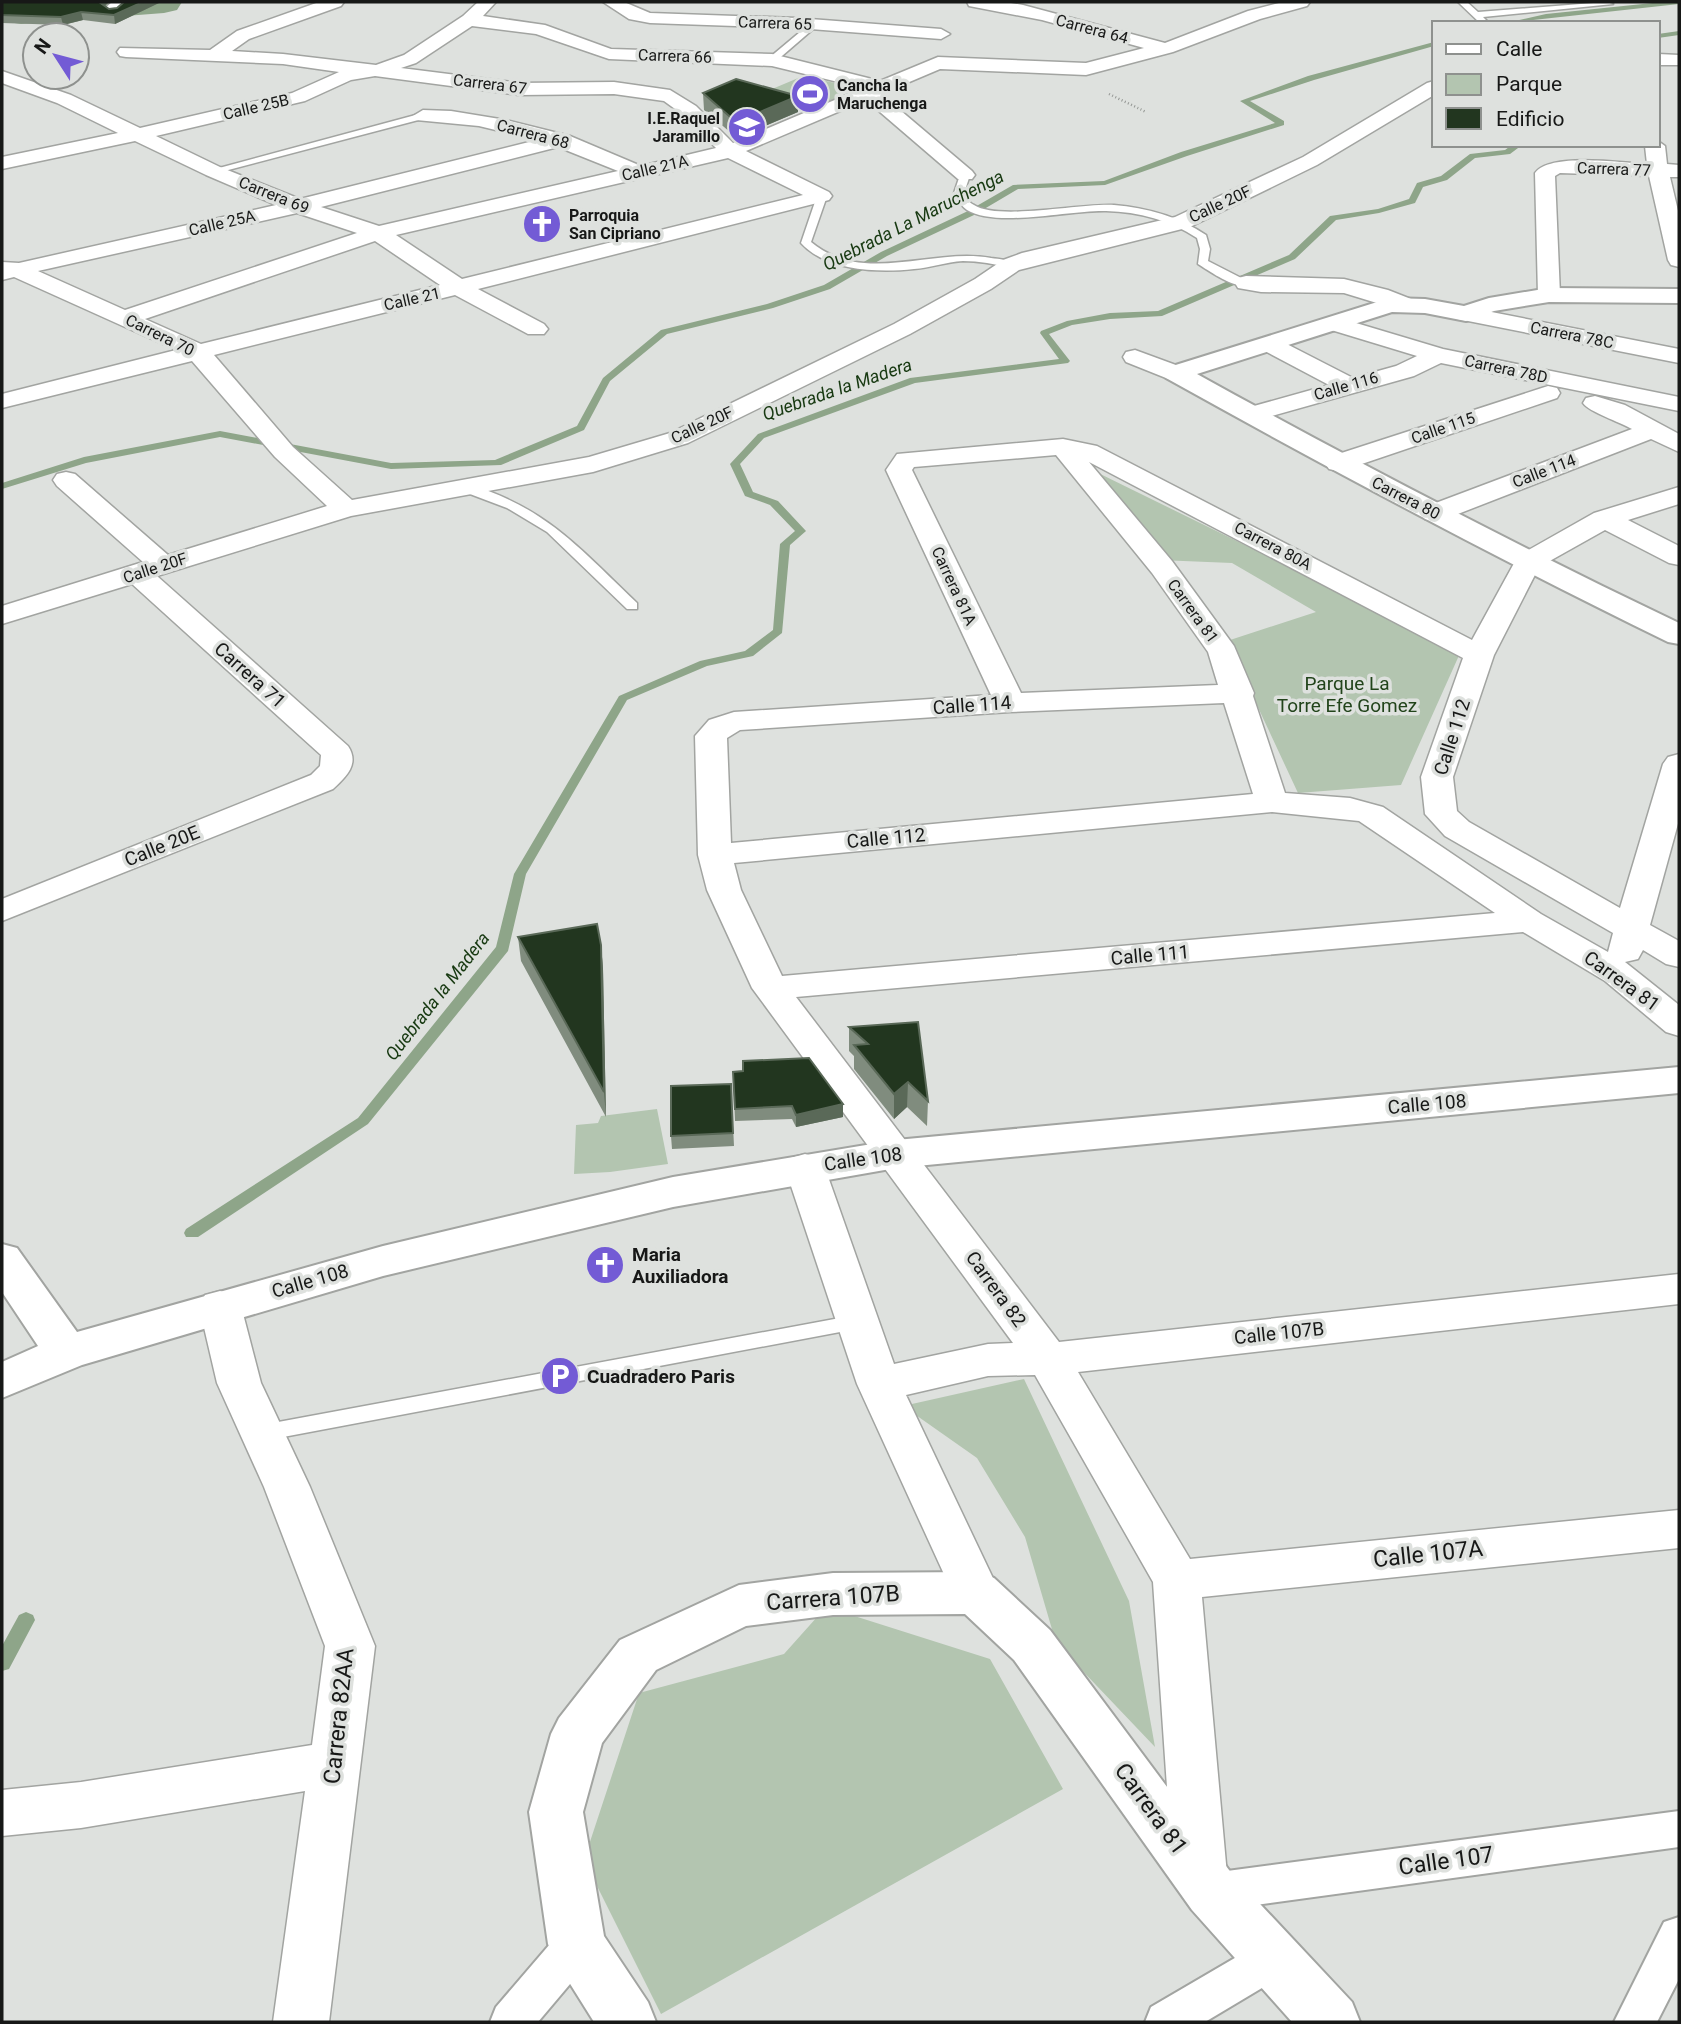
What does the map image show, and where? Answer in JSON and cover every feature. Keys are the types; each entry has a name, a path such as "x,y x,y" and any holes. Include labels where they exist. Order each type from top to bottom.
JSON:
{"street":[{"path":"214,56 243,36 335,2"},
{"name":"Calle 25B","path":"2,163 298,97 358,72 380,70 410,58 469,20 488,2"},
{"name":"Carrera 65","path":"612,2 635,15 650,18 944,28 938,63"},
{"name":"Carrera 64","path":"975,2 1027,10 1093,31 1167,48"},
{"name":"Calle 21A","path":"125,318 378,233 730,151 938,63 999,68 1086,69 1167,48 1254,15 1301,2"},
{"name":"Carrera 66","path":"469,20 539,29 609,54 772,60 876,90 965,175"},
{"name":"Carrera 67","path":"126,52 284,59 519,89 614,89 670,96 690,110 730,151 822,196"},
{"path":"1660,59 1679,60"},
{"name":"Carrera 69","path":"2,78 64,99 213,171 298,206 378,233 460,288 536,329"},
{"name":"Calle 20F","path":"2,615 346,509 593,464 679,438 902,329 983,284 1011,265 1030,257 1182,222 1310,161 1432,88"},
{"name":"Carrera 68","path":"423,116 477,119 564,140 638,172"},
{"name":"Calle 25A","path":"6,269 298,206 564,140"},
{"path":"1656,147 1669,171 1679,260"},
{"name":"Carrera 77","path":"1549,295 1545,173 1556,167 1669,171"},
{"name":"Calle 21","path":"2,401 822,196"},
{"name":"Carrera 70","path":"6,269 197,351 284,452 346,509"},
{"path":"1246,283 1266,287 1310,284 1355,288 1403,304 1466,314 1489,304 1549,295 1679,296"},
{"path":"1175,373 1390,305 1403,304"},
{"name":"Carrera 78C","path":"1466,314 1679,356"},
{"name":"Carrera 78D","path":"1336,324 1438,355 1679,404"},
{"path":"1269,344 1348,384"},
{"name":"Calle 116","path":"1252,414 1348,384 1405,371 1438,355"},
{"name":"Carrera 80","path":"1135,356 1175,373 1338,463 1528,562 1679,635"},
{"path":"1405,371 1572,396 1616,410 1679,444"},
{"name":"Calle 115","path":"1338,463 1548,393"},
{"name":"Calle 114","path":"1435,513 1654,429"},
{"name":"Carrera 81A","path":"1010,703 899,470 901,464 915,458 1063,447"},
{"name":"Carrera 80A","path":"1063,447 1101,456 1479,655"},
{"name":"Carrera 81","path":"1063,447 1161,567 1223,652 1239,693 1272,802"},
{"name":"Carrera 71","path":"66,480 150,570 337,753 336,768 322,782"},
{"path":"1528,562 1604,519 1679,495"},
{"path":"1604,519 1679,557"},
{"name":"Calle 112","path":"1528,562 1479,655 1437,777 1441,814 1457,829 1679,956"},
{"name":"Calle 114","path":"711,736 720,727 734,721 1010,703 1239,693"},
{"name":"Carrera 82","path":"711,736 715,855 724,890 770,988 1048,1359 1177,1580 1206,1884"},
{"path":"1618,974 1679,764"},
{"name":"Calle 20E","path":"2,911 322,782"},
{"name":"Calle 112","path":"715,855 1272,802 1350,808"},
{"name":"Carrera 81","path":"1350,808 1371,814 1529,921 1618,974 1679,1024"},
{"name":"Calle 111","path":"770,988 1529,921"},
{"name":"Calle 108","path":"2,1381 67,1352 383,1261 673,1192 805,1168 896,1154 1679,1080"},
{"path":"805,1168 879,1384 976,1593"},
{"path":"2,1259 67,1352"},
{"name":"Calle 107B","path":"879,1384 988,1360 1048,1359 1679,1289"},
{"name":"Carrera 82AA","path":"220,1306 239,1383 287,1487 351,1646 301,2022"},
{"name":"Calle 107A","path":"1177,1580 1679,1529"},
{"name":"Carrera 81","path":"976,1593 1032,1645 1206,1884 1331,2022"},
{"name":"Carrera 107B","path":"577,1944 556,1812 578,1734 638,1654 739,1606 833,1594 976,1593"},
{"path":"2,1813 81,1805 335,1764"},
{"name":"Calle 107","path":"1206,1884 1679,1829"},
{"path":"1636,2022 1679,1936"},
{"path":"511,2022 577,1944 627,2022"},
{"path":"1166,2022 1272,1959"}],"lane":[{"path":"1462,2 1481,19 1609,4"},
{"path":"772,60 815,24"},
{"path":"213,171 423,116"},
{"path":"965,175 960,193 970,208 979,211 1049,212 1105,208 1139,211 1182,222 1202,237 1205,248 1202,262 1224,275 1246,283"},
{"path":"822,196 806,243 815,253 831,260 915,266 962,258 986,259 1011,265"},
{"path":"467,488 512,505 552,529 632,607"},
{"path":"262,1433 856,1322"}],"green space":[{"name":"Cancha la Maruchenga","path":"803,76 867,90 814,113 753,97"},
{"name":"Parque La Torre Efe Gomez","path":"1086,467 1461,651 1401,785 1298,793 1227,641 1316,612 1232,563 1159,560"},
{"path":"657,1109 668,1164 574,1174 576,1125 598,1123 601,1116"},
{"path":"1024,1379 1129,1601 1155,1747 1056,1643 1025,1537 977,1458 903,1406"},
{"path":"826,1607 990,1659 1063,1789 661,2014 584,1860 639,1693 784,1654"}],"building":[{"path":"2,2 99,2 109,9 117,8 124,2 143,2 114,15 81,12 61,17 2,15"},
{"path":"736,79 798,96 736,122 703,93"},
{"path":"597,924 601,945 604,1092 518,937"},
{"path":"918,1022 928,1101 908,1082 894,1094 854,1045 868,1044 849,1027"},
{"path":"809,1058 843,1104 796,1115 792,1106 735,1109 733,1072 743,1071 743,1061"},
{"path":"731,1084 733,1133 671,1136 671,1086"}],"waterway":[{"path":"2,10 21,13 164,2"},
{"name":"Quebrada La Maruchenga","path":"1520,21 1678,2"},
{"name":"Quebrada la Madera","path":"1660,36 1679,33"},
{"name":"Quebrada La Maruchenga","path":"2,486 84,460 220,434 391,466 497,463 581,428 606,380 664,332 770,306 827,287 884,254 971,213 1016,187 1105,183 1281,123 1244,101 1311,78 1432,45"},
{"name":"Quebrada la Madera","path":"192,1233 363,1121 503,948 520,874 623,698 704,663 749,654 778,631 785,544 801,531 774,503 749,494 735,464 761,436 913,380 1065,361 1044,333 1070,323 1110,316 1159,314 1292,257 1333,218 1379,211 1412,201 1420,185 1444,178 1473,156 1507,152 1515,147"},
{"name":"Quebrada la Madera","path":"2,1663 26,1620"}],"place":[{"name":"Cancha la Maruchenga","path":"810,94"},
{"name":"I.E.Raquel Jaramillo","path":"747,127"},
{"name":"Parroquia San Cipriano","path":"542,224"},
{"name":"Maria Auxiliadora","path":"605,1265"},
{"name":"Cuadradero Paris","path":"560,1376"}]}
